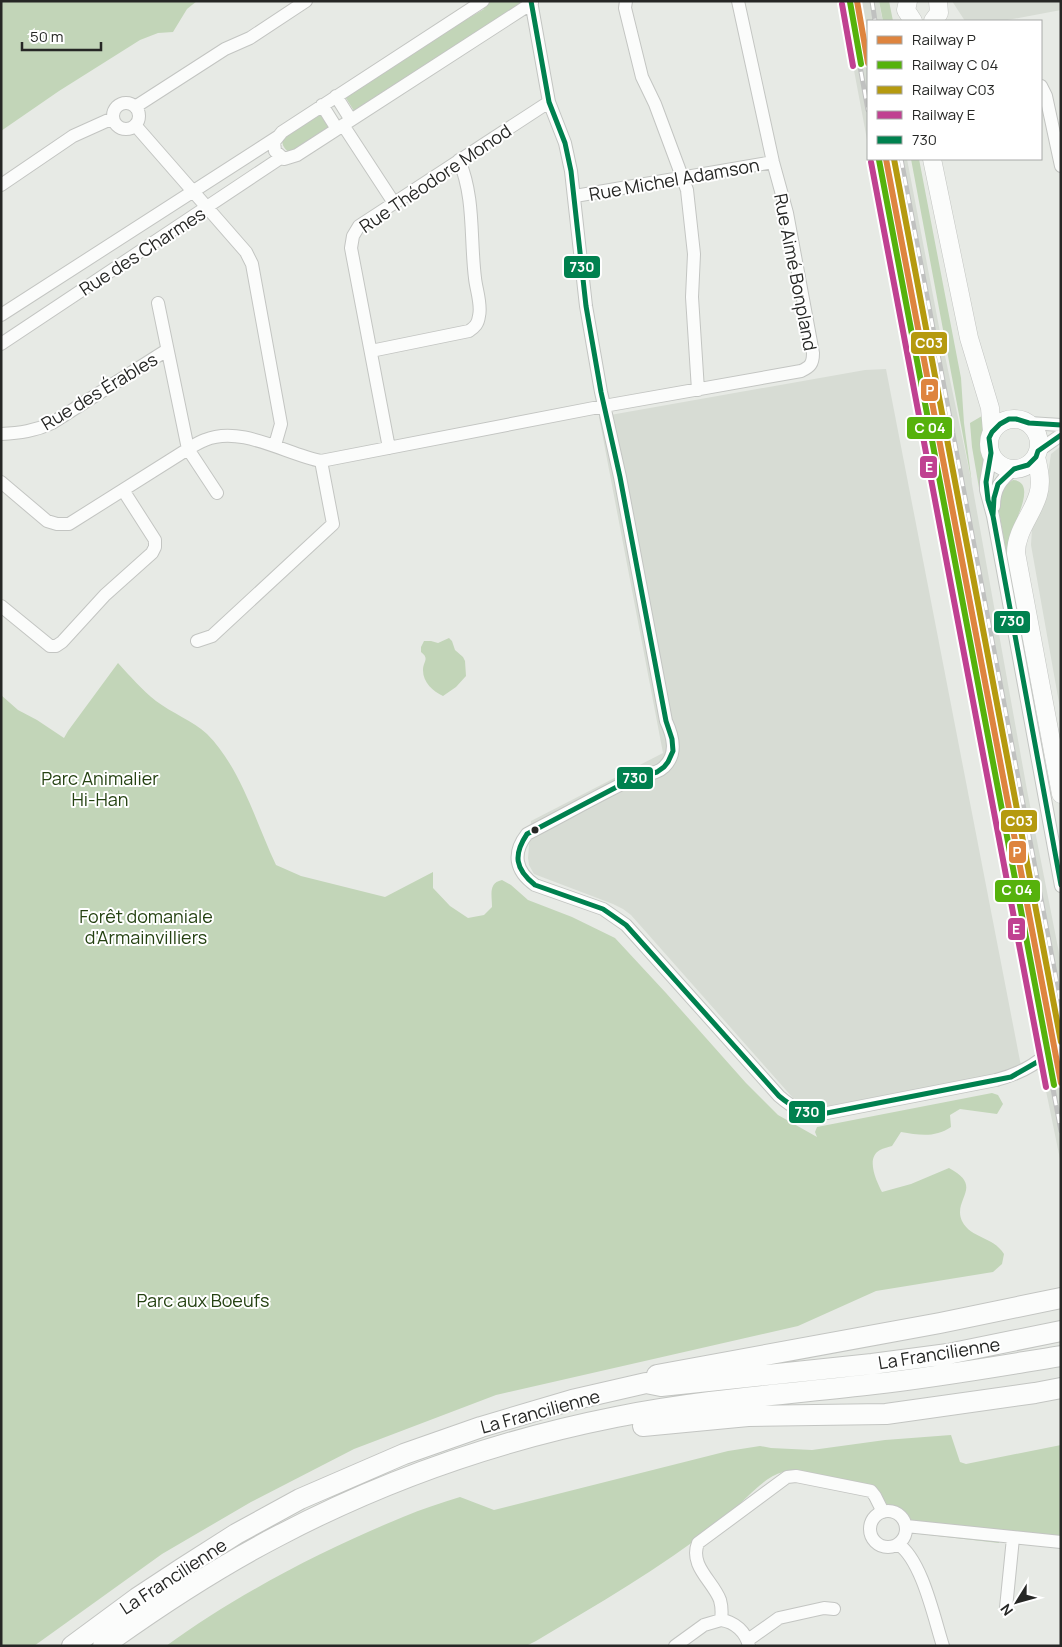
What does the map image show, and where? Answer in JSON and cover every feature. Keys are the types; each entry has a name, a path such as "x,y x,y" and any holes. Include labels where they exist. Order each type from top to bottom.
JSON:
{"highway":[{"path":"646,1383 658,1374 940,1323 1055,1299"},
{"name":"La Francilienne","path":"72,1646 137,1598 236,1534 300,1499 435,1442 572,1400 646,1383 661,1386 872,1364 948,1354 1061,1331"},
{"name":"La Francilienne","path":"103,1646 193,1584 272,1539 328,1511 379,1489 472,1455 552,1432 617,1417 748,1398 978,1370 1061,1356"},
{"path":"617,1417 634,1426 748,1416 886,1414 1061,1388"}],"main road":[{"path":"934,20 939,13 938,1"},
{"path":"932,160 970,338 990,408 992,432 989,446 991,453 998,462 1017,469 1030,486 1031,494 1027,516"},
{"path":"939,160 946,223"},
{"path":"982,377 1001,402 1023,421 1038,438 1039,489 1018,538 1016,553 1061,794"},
{"path":"992,432 1009,419 1023,421"},
{"path":"1017,469 1028,465 1037,454"}],"street":[{"path":"135,107 225,49 250,38 306,1"},
{"name":"Rue des Charmes","path":"1,315 279,136 322,105 483,1"},
{"path":"626,1 625,8 642,77 656,104 687,190 694,254 692,297 698,390"},
{"name":"Rue Aimé Bonpland","path":"604,406 801,371 809,368 813,361 787,213 773,162 738,1"},
{"path":"531,2 549,102 565,143 572,171 586,306 666,721 674,744 671,756 664,767 654,773 634,778 527,834 520,843 517,856 520,869 526,879 535,885 603,909 626,925 778,1096 792,1107 807,1113 822,1114 1015,1075 1036,1064 1050,1052 1061,1038"},
{"name":"Rue des Charmes","path":"1,344 282,158 290,158 297,155 531,2"},
{"path":"1042,88 1046,96 1061,166"},
{"path":"336,96 344,124 394,203"},
{"name":"Rue Théodore Monod","path":"388,448 351,248 353,236 359,226 549,102"},
{"path":"128,103 135,107 138,114 135,125 123,128 117,125 113,118 114,110 120,104 128,103"},
{"path":"322,105 344,124"},
{"path":"1,185 73,136 113,118"},
{"path":"135,125 246,252 252,264 281,424 274,445"},
{"path":"279,136 274,142 273,147 282,158"},
{"path":"371,351 469,331 476,325 480,314 475,277 471,206 467,184 459,160"},
{"name":"Rue Michel Adamson","path":"575,196 773,162"},
{"path":"158,303 188,449 217,493"},
{"name":"Rue des Érables","path":"1,434 27,432 52,423 167,350"},
{"path":"1,482 47,521 57,524 69,524 206,439 223,436 246,438 274,445 305,458 321,461 604,406"},
{"path":"1023,421 1061,425"},
{"path":"1037,454 1061,436"},
{"path":"991,453 986,490 994,516 1061,886"},
{"path":"197,641 212,636 333,524 321,461"},
{"path":"994,516 994,498 998,484 1017,469"},
{"path":"1,606 50,646 56,646 62,642 105,595 152,553 155,547 155,540 123,490"},
{"path":"721,1620 722,1609 720,1599 695,1556 698,1543 787,1477 796,1476 871,1491 882,1512"},
{"path":"882,1512 894,1512 903,1518 906,1526 905,1535 898,1544 887,1547 876,1542 872,1537 871,1525 877,1515 882,1512"},
{"path":"906,1526 1061,1542"},
{"path":"1006,1608 1013,1538"},
{"path":"898,1544 907,1550 916,1566 942,1646"},
{"path":"675,1646 704,1625 721,1620 729,1621 737,1626 748,1643 779,1618 824,1608 834,1609"}],"shaded area":[{"path":"841,1 879,1 883,20 867,20 867,140"},
{"path":"952,1 1061,1 1061,10 1007,20 964,20"},
{"path":"871,160 907,160 940,332 972,484 1027,790 1061,963 1061,1164 1028,1003"},
{"path":"886,369 1021,1066 995,1075 822,1107 807,1104 793,1098 631,915 613,904 534,874 529,865 528,858 531,821 663,753 599,417 865,370"},
{"path":"1061,446 1061,714 1031,545 1032,529 1045,493 1051,454"}],"green space":[{"path":"1,1 197,1 187,9 173,32 158,33 140,40 59,91 1,131"},
{"path":"488,1 520,1 521,6 356,114 344,95 460,20 462,22 484,9 482,5"},
{"path":"879,1 889,1 893,20 883,20"},
{"path":"320,110 332,129 289,152 283,146 282,137"},
{"path":"911,160 919,160 961,378 964,423 972,484"},
{"path":"987,413 982,442 985,462 982,488 979,488 970,423"},
{"path":"1013,480 1019,481 1022,485 1024,495 1018,516 1011,562 1008,562 998,506 1004,486"},
{"path":"449,638 455,650 465,661 466,676 456,687 443,696 432,689 423,675 426,658 421,652 421,647 424,641 438,643"},
{"name":"Parc aux Boeufs","path":"118,663 151,697 201,729 219,748 247,796 276,865 301,876 385,897 433,872 433,888 450,906 468,918 484,915 492,907 491,894 493,887 502,880 511,885 528,900 572,917 615,938 746,1083 778,1115 817,1137 815,1132 817,1127 992,1093 998,1095 1003,1104 997,1114 960,1109 950,1115 951,1127 939,1133 927,1135 901,1132 892,1146 881,1149 876,1154 873,1164 875,1176 882,1192 911,1184 949,1168 959,1175 965,1181 966,1187 960,1213 962,1221 971,1231 999,1248 1004,1254 1002,1264 993,1272 876,1291 798,1326 496,1395 354,1449 251,1502 162,1554 34,1646 1,1646 1,695 18,710 64,738"},
{"path":"951,1435 960,1462 966,1464 1061,1445 1061,1538 1000,1531 999,1543 911,1533 904,1516 888,1506 880,1496 783,1472 769,1478 709,1530 661,1564 612,1596 526,1646 166,1646 250,1591 311,1559 403,1517 460,1497 494,1510 728,1451 760,1446 812,1450 885,1440"}],"railway":[{"path":"848,1 867,105"},
{"path":"872,1 875,20"},
{"path":"877,160 1061,1131"},
{"path":"901,160 1061,1005"}],"rail line":[{"name":"P","path":"857,1 867,57"},
{"name":"E","path":"842,4 853,66"},
{"name":"P","path":"886,160 1061,1083"},
{"name":"C03","path":"894,160 1061,1042"},
{"name":"E","path":"871,162 1046,1087"}],"transit line":[{"name":"730","path":"531,1 549,102 565,143 571,171 586,306 601,392 620,477 673,751 668,762 657,772 632,779 527,834 518,855 518,861 523,873 535,885 603,909 626,925 779,1096 804,1111 822,1114 1011,1077 1039,1061 1061,1038"},
{"path":"850,2 861,64"},
{"path":"879,160 1054,1085"},
{"name":"730","path":"1061,425 1029,423 1016,419 1009,419 1000,424 989,438 991,453 986,482 1061,885"},
{"name":"730","path":"993,515 994,498 998,484 1014,469 1028,465 1036,457 1038,451 1061,435"}],"park label":[{"name":"Parc Animalier Hi-Han","path":"100,788"},
{"name":"Forêt domaniale d'Armainvilliers","path":"146,926"}]}
